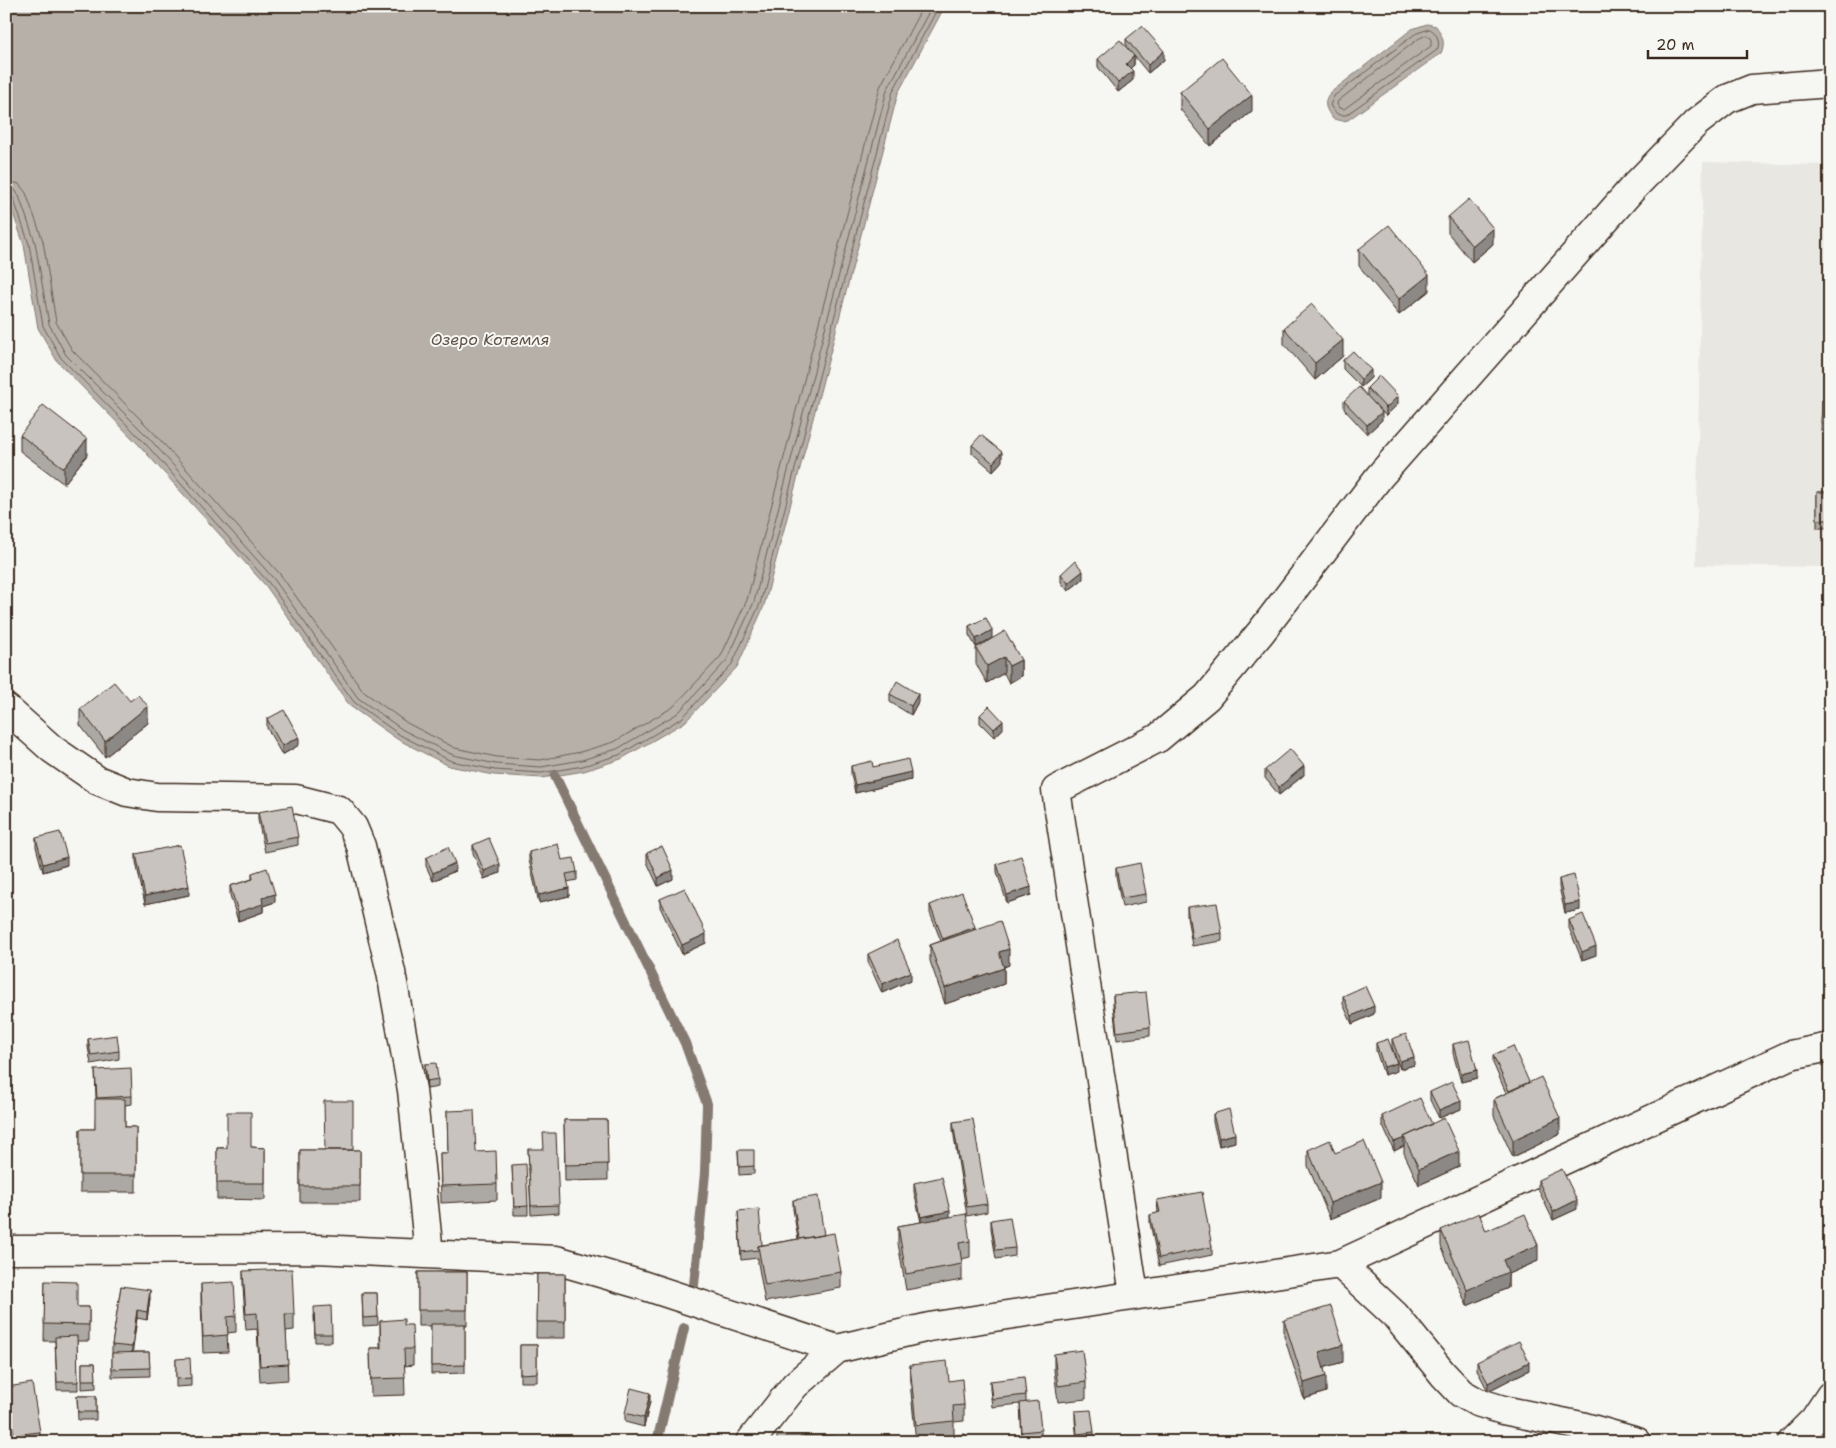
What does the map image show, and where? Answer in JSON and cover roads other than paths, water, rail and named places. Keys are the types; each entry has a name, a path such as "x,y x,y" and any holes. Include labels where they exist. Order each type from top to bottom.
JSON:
{"street":[{"path":"1134,1294 1056,790 1158,738 1207,697 1262,632 1379,477 1632,188 1696,123 1727,99 1752,89 1830,83"},
{"path":"6,708 60,754 97,780 127,792 157,797 296,799 339,810 353,828 361,846 378,916 402,1031 412,1090 429,1254"},
{"path":"750,1442 795,1385 837,1349 929,1327 1134,1294 1340,1264 1790,1055 1830,1047"},
{"path":"6,1250 316,1249 556,1260 642,1285 837,1349"},
{"path":"1340,1264 1395,1315 1461,1393 1477,1402 1504,1410 1581,1426 1637,1442"},
{"path":"1792,1442 1814,1420 1830,1396"}],"water":[{"name":"Озеро Котемля","path":"6,6 945,6 898,93 764,606 737,667 685,722 621,759 584,771 542,778 494,775 449,766 397,739 350,706 266,586 139,445 57,361 38,328 24,245 6,193"},
{"path":"1427,24 1436,26 1442,36 1443,45 1441,53 1348,120 1333,119 1326,106 1326,100 1330,93 1412,29"}],"waterway":[{"path":"555,776 685,1043 707,1104 705,1173 694,1285"},
{"path":"657,1442 684,1328"}]}
